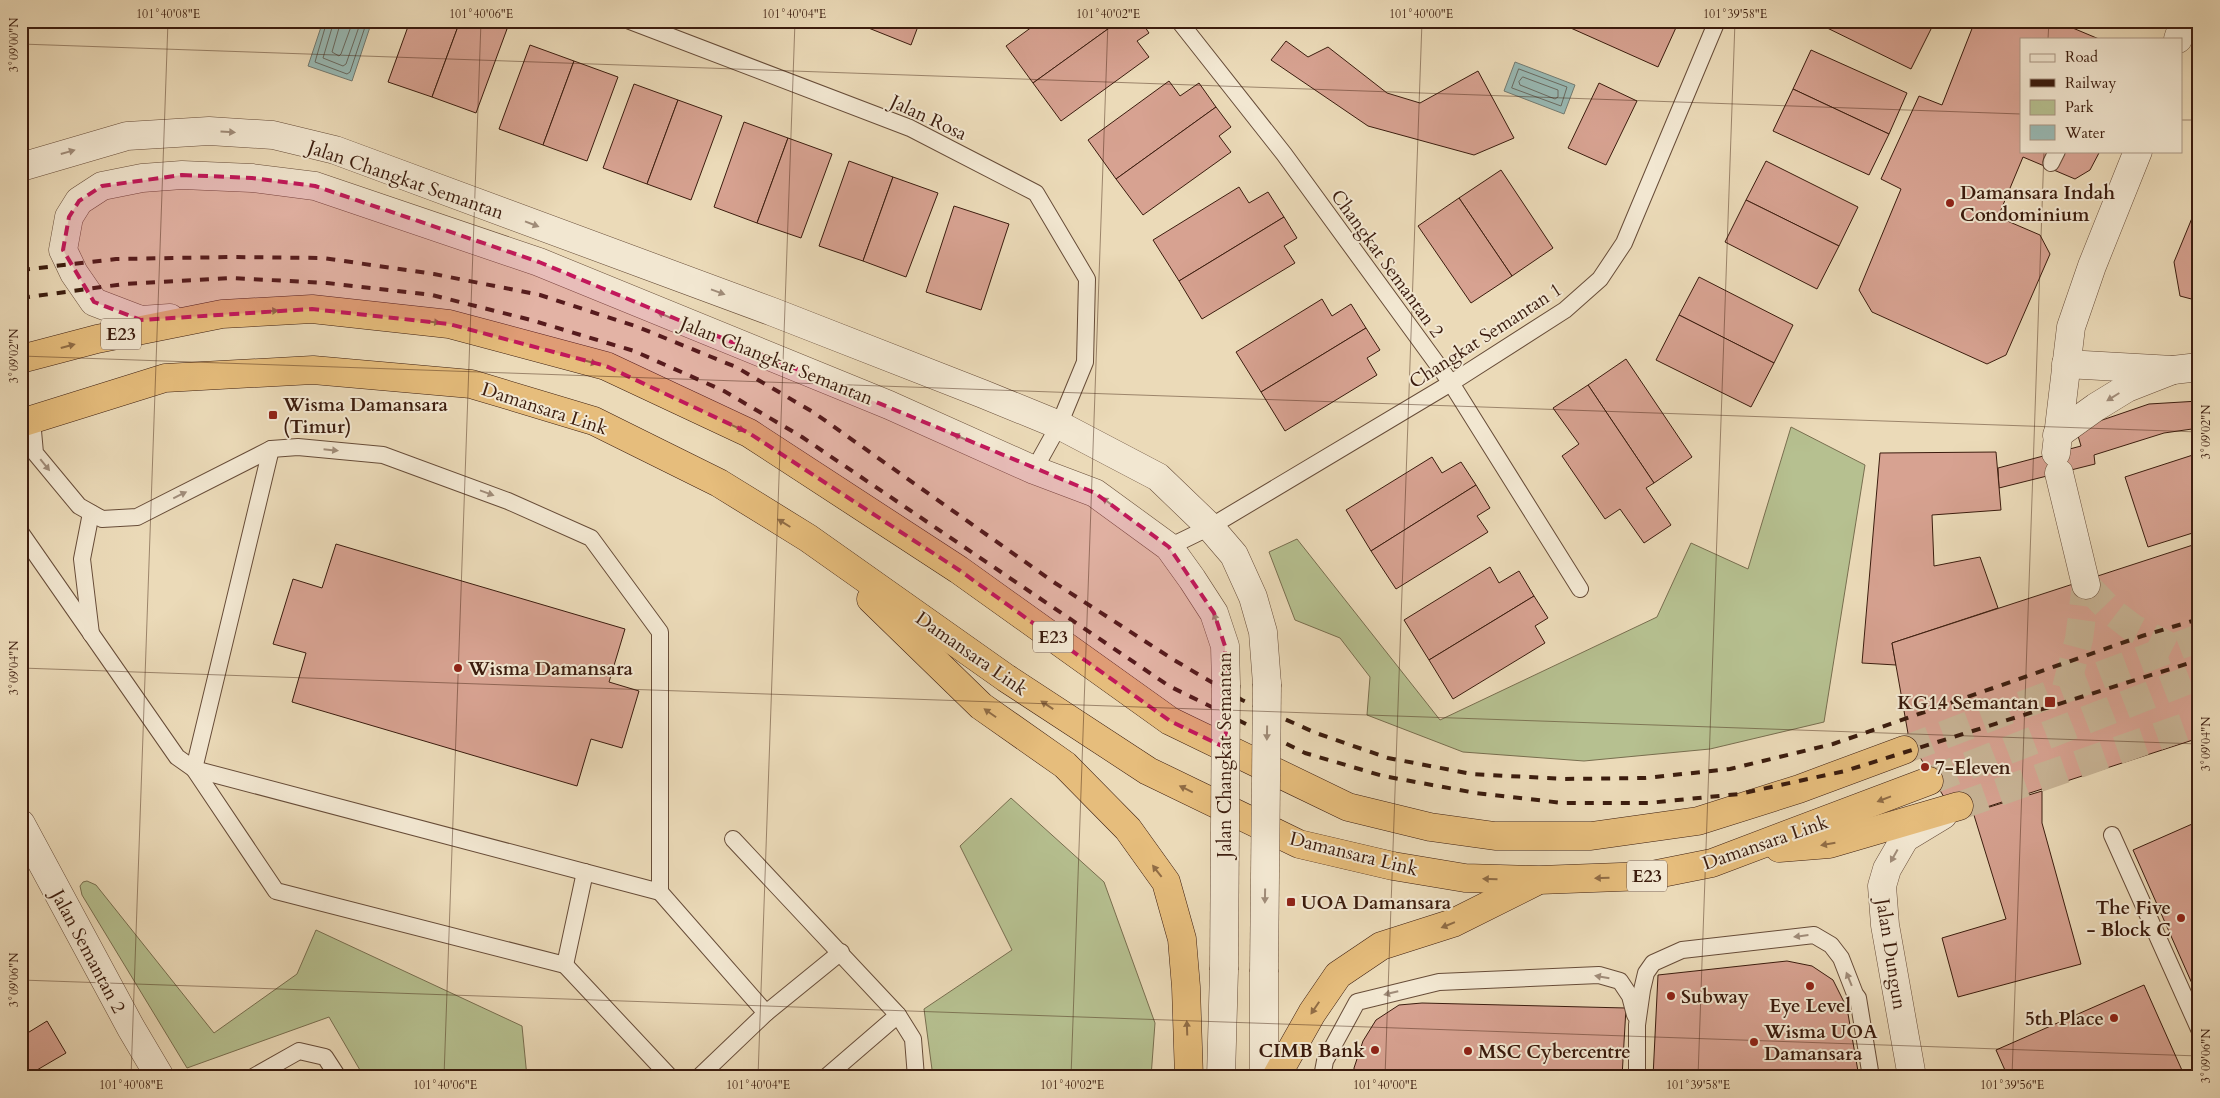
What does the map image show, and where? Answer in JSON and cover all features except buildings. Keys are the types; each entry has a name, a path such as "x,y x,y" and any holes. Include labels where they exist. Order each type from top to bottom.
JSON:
{"highway":[{"name":"Damansara Link","path":"21,359 97,339 222,314 312,309 449,324 606,366 749,433 959,570 1170,721 1348,807 1430,826 1494,836 1591,836 1698,821 1799,790 1904,750"},
{"name":"Damansara Link","path":"27,422 165,378 313,370 471,384 594,421 719,483 808,538 1006,678 1148,771 1299,844 1393,866 1465,878 1539,880 1647,876 1712,863 1752,850 1929,781"},
{"path":"808,538 981,706 1065,765 1128,829 1166,882 1182,938 1186,987 1189,1077"},
{"name":"E23","path":"1752,850 1829,844 1959,806"},
{"path":"1276,1077 1312,1013 1338,975 1381,946 1453,923 1539,880"}],"street":[{"path":"2178,38 2184,21"},
{"name":"Jalan Changkat Semantan","path":"21,167 127,136 145,134 209,131 273,135 335,150 782,316 1059,425 1158,477 1210,527 1234,555 1253,597 1263,632 1267,684 1264,1077"},
{"path":"2086,584 2057,454 2066,364 2071,327 2092,266 2138,152"},
{"name":"Jalan Changkat Semantan","path":"222,314 141,320 94,302 74,274 63,250 69,217 79,201 102,186 142,178 182,174 252,178 315,186 539,262 889,405 1034,470 1095,493 1169,547 1214,613 1225,646 1224,970 1221,1077"},
{"path":"2066,364 2186,368"},
{"path":"2057,454 2096,408 2127,388 2186,368"},
{"name":"Jalan Dungun","path":"1912,1077 1885,925 1882,886 1887,869 1905,838 1959,806"},
{"name":"Jalan Semantan 2","path":"21,824 131,1028 160,1077"}],"lane":[{"name":"Jalan Rosa","path":"630,21 910,128 1036,192 1087,278 1085,362 1059,425"},
{"name":"Changkat Semantan 2","path":"1179,21 1284,154 1450,383 1580,589"},
{"name":"Changkat Semantan 1","path":"1169,547 1210,527 1450,383 1565,310 1600,279 1624,243 1717,21"},
{"path":"27,422 35,453 79,506 102,519 137,517 271,449 298,447 383,455 508,501 592,538 660,632 660,892"},
{"path":"1034,470 1059,425"},
{"path":"271,449 194,769 276,891 565,965 670,1077"},
{"path":"91,513 82,560 92,636"},
{"path":"21,533 177,757 194,769 660,892 766,1013"},
{"path":"2112,835 2194,1007 2199,1029"},
{"path":"733,839 898,1014 912,1039 916,1077"},
{"path":"565,965 585,872"},
{"path":"1637,1077 1638,1025 1646,973 1652,963 1682,950 1814,935 1832,945 1858,998 1871,1077"},
{"path":"699,1077 766,1013 841,952"},
{"path":"1322,1077 1325,1061 1357,1002 1439,982 1598,975 1620,981 1630,996 1638,1025"},
{"path":"826,1077 898,1014"},
{"path":"258,1076 299,1051 325,1057 338,1077"}],"highlighted area":[{"path":"182,175 252,178 315,186 539,262 1095,493 1169,547 1214,613 1225,646 1226,748 1170,721 959,570 749,433 606,366 449,324 312,309 141,320 94,302 63,250 69,217 79,201 102,186"}],"green space":[{"path":"1791,427 1865,465 1824,722 1710,749 1584,761 1463,752 1367,715 1370,677 1340,638 1295,620 1269,552 1297,539 1440,720 1657,617 1691,543 1748,569"},
{"path":"1011,798 1104,882 1155,1023 1151,1077 933,1077 924,1009 1012,950 960,846"},
{"path":"87,881 96,885 214,1033 297,974 316,930 522,1026 527,1077 364,1077 329,1017 187,1068 82,895 80,886 83,882"}],"water":[{"path":"323,21 372,21 352,81 308,66"},
{"path":"1515,62 1575,85 1564,114 1504,91"}],"tunnel":[{"path":"2086,585 2112,612 2133,628 2173,648"},
{"path":"2066,688 2079,639 2086,585"},
{"path":"1904,750 2199,638"},
{"path":"1929,781 2199,676"},
{"path":"1959,806 2199,722"}],"railway":[{"path":"21,270 116,259 323,258 434,274 540,295 638,327 736,367 813,412 1055,583 1174,660 1242,700 1316,733 1388,758 1472,774 1564,779 1645,778 1730,769 1833,744 2142,636 2199,619"},
{"path":"21,298 124,284 231,278 327,283 432,295 531,320 634,351 724,391 802,437 1169,686 1305,753 1383,776 1476,793 1563,803 1648,803 1739,794 1845,771 2199,660"}],"place":[{"name":"Damansara Indah Condominium","path":"1950,203"},
{"name":"Wisma Damansara (Timur)","path":"273,415"},
{"name":"Wisma Damansara","path":"458,668"},
{"name":"KG14 Semantan","path":"2050,702"},
{"name":"7-Eleven","path":"1925,767"},
{"name":"UOA Damansara","path":"1291,902"},
{"name":"The Five - Block C","path":"2181,918"},
{"name":"Eye Level","path":"1810,986"},
{"name":"Subway","path":"1671,996"},
{"name":"5th Place","path":"2114,1018"},
{"name":"Wisma UOA Damansara","path":"1754,1042"},
{"name":"CIMB Bank","path":"1375,1050"},
{"name":"MSC Cybercentre","path":"1468,1051"}]}
